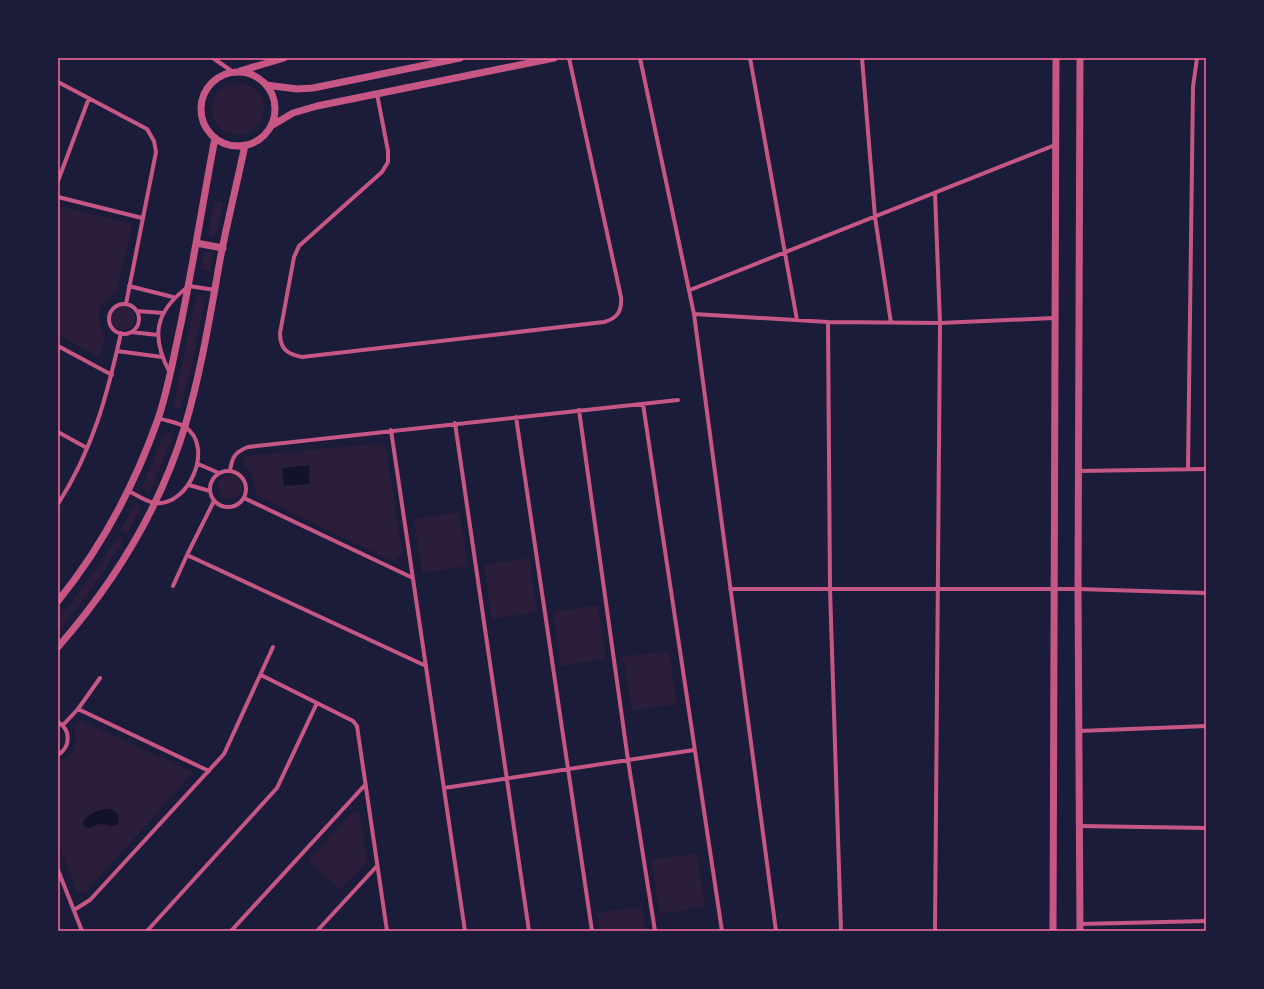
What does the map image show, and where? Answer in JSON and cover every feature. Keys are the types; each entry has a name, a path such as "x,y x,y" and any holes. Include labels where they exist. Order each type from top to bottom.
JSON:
{"street":[{"path":"213,58 235,72 248,73 258,78 266,85 272,94 275,105 271,126 264,135 255,142 234,146 215,138 204,123 201,114 202,99 208,86 215,80 235,72 284,58"},
{"path":"266,85 297,89 313,88 460,58"},
{"path":"271,126 293,113 305,110 554,58"},
{"path":"377,94 388,151 388,162 382,172 299,246 294,257 280,333 280,342 284,350 292,355 302,357 604,322 613,320 619,314 621,297 569,58"},
{"path":"640,58 694,314 776,931"},
{"path":"750,58 797,320"},
{"path":"862,58 875,217 891,323"},
{"path":"1053,931 1052,589 1056,58"},
{"path":"1080,58 1078,471 1080,928 1206,921"},
{"path":"1188,469 1193,87 1197,58"},
{"path":"58,82 147,129 154,141 156,152 126,304"},
{"path":"58,181 89,98"},
{"path":"58,602 82,570 106,531 128,490 158,418 170,373 188,286 215,138"},
{"path":"58,647 93,604 116,571 154,503 185,427 199,373 245,145"},
{"path":"690,290 1055,145"},
{"path":"935,193 940,323 935,931"},
{"path":"58,197 142,218"},
{"path":"196,243 223,248"},
{"path":"129,286 173,297"},
{"path":"170,373 162,357 158,335 163,313 173,297 188,286 215,290"},
{"path":"158,335 131,332 121,333 113,329 110,325 109,316 113,308 121,304 126,304 137,311 163,313"},
{"path":"131,332 138,323 137,311"},
{"path":"694,314 828,322 891,323 940,323 1054,318"},
{"path":"828,322 830,589 841,931"},
{"path":"58,504 75,478 102,412 121,333"},
{"path":"58,346 112,375"},
{"path":"117,351 162,357"},
{"path":"230,471 231,460 236,452 248,447 455,423 678,400"},
{"path":"643,404 722,931"},
{"path":"579,410 628,760 655,931"},
{"path":"516,417 592,931"},
{"path":"128,490 154,503 170,502 182,494 189,484 198,464 198,450 194,438 185,427 158,418"},
{"path":"455,423 508,778 529,931"},
{"path":"391,430 465,931"},
{"path":"58,432 87,448"},
{"path":"198,464 219,473 230,471 241,476 246,486 244,498 238,504 230,507 222,506 214,501 210,491 212,481 219,473"},
{"path":"1078,471 1206,469"},
{"path":"189,484 210,491"},
{"path":"244,498 413,578"},
{"path":"173,586 214,501"},
{"path":"187,555 426,666"},
{"path":"730,589 1078,589 1206,593"},
{"path":"74,910 90,900 224,754 273,647"},
{"path":"261,675 353,721 356,726 387,931"},
{"path":"63,725 78,709 100,678"},
{"path":"147,931 277,788 317,703"},
{"path":"78,709 209,771"},
{"path":"58,722 67,730 68,742 66,748 58,755"},
{"path":"1079,731 1206,726"},
{"path":"444,788 694,750"},
{"path":"231,931 365,785"},
{"path":"1080,826 1206,828"},
{"path":"317,931 377,866"},
{"path":"58,870 82,931"}],"shaded area":[{"path":"238,83 248,85 256,91 262,99 264,109 262,119 256,127 248,133 238,135 228,133 220,127 214,119 212,109 214,99 220,91 228,85"},
{"path":"214,201 223,203 216,236 213,238 210,237 208,233"},
{"path":"58,206 132,224 117,293 105,302 100,311 100,322 105,336 100,358 58,335"},
{"path":"207,251 213,254 210,271 201,269 204,253"},
{"path":"196,296 205,298 192,366 180,409 173,407"},
{"path":"123,306 131,310 135,318 131,326 123,330 115,326 111,318 115,310"},
{"path":"165,432 172,435 172,438 151,490 148,492 142,487"},
{"path":"385,443 403,555 392,561 256,495 252,477 242,462 245,456"},
{"path":"309,465 310,484 284,486 282,468"},
{"path":"230,475 238,479 242,487 238,495 230,499 222,495 218,487 222,479"},
{"path":"137,504 142,507 127,534 120,530"},
{"path":"459,512 468,566 422,573 414,519"},
{"path":"118,536 124,539 98,580 61,629 58,630 58,620 89,579"},
{"path":"529,558 537,612 492,619 484,565"},
{"path":"598,605 606,659 561,666 553,612"},
{"path":"669,651 677,704 632,711 623,657"},
{"path":"80,720 193,772 86,892 78,894 58,842 58,762 69,756 72,752 75,743 74,725"},
{"path":"110,809 117,813 119,821 117,824 113,826 98,824 89,828 84,827 83,823 86,818 95,812"},
{"path":"354,811 360,814 367,859 365,864 340,890 308,860"},
{"path":"697,853 705,907 660,914 651,860"},
{"path":"642,906 646,931 600,931 597,913"}]}
